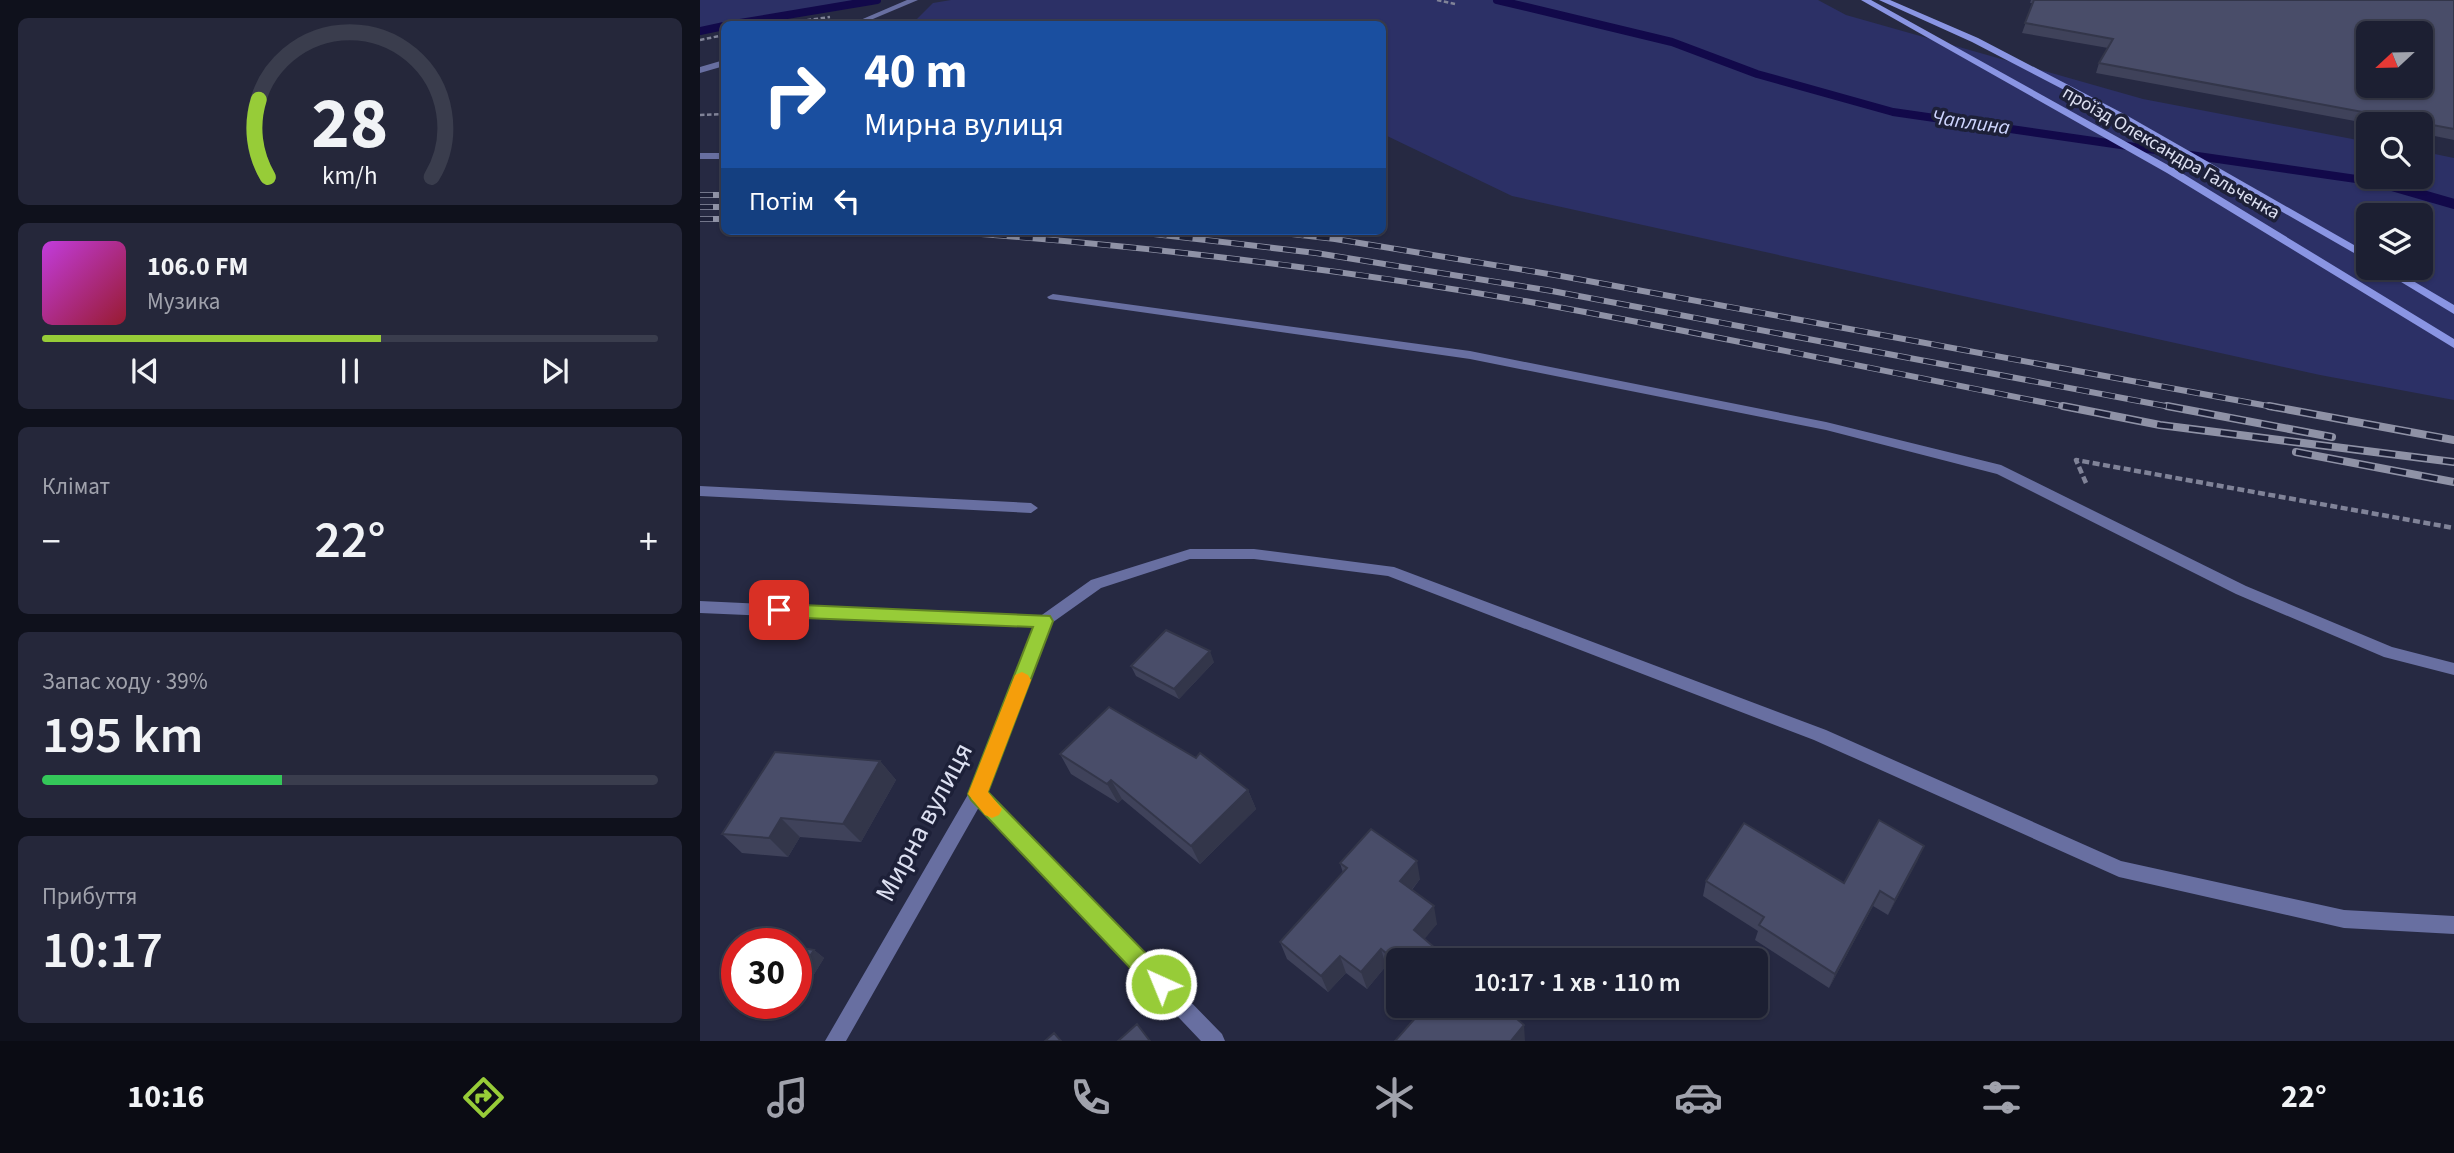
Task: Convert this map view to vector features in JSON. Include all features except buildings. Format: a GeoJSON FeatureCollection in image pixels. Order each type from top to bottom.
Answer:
{"type":"FeatureCollection","features":[{"type":"Feature","properties":{"kind":"main road","name":"проїзд Олександра Гальченка"},"geometry":{"type":"LineString","coordinates":[[1865,0],[2171,171],[2454,344]]}},
{"type":"Feature","properties":{"kind":"main road","name":"проїзд Олександра Гальченка"},"geometry":{"type":"LineString","coordinates":[[1883,0],[1975,40],[2123,117],[2356,251]]}},
{"type":"Feature","properties":{"kind":"main road"},"geometry":{"type":"LineString","coordinates":[[2403,280],[2454,310]]}},
{"type":"Feature","properties":{"kind":"street"},"geometry":{"type":"LineString","coordinates":[[862,21],[914,0]]}},
{"type":"Feature","properties":{"kind":"street"},"geometry":{"type":"LineString","coordinates":[[700,70],[721,64]]}},
{"type":"Feature","properties":{"kind":"street"},"geometry":{"type":"LineString","coordinates":[[700,156],[721,156]]}},
{"type":"Feature","properties":{"kind":"street"},"geometry":{"type":"LineString","coordinates":[[1053,297],[1470,355],[1826,426],[2001,470],[2241,590],[2389,653],[2454,669]]}},
{"type":"Feature","properties":{"kind":"street"},"geometry":{"type":"LineString","coordinates":[[700,491],[1031,508]]}},
{"type":"Feature","properties":{"kind":"street"},"geometry":{"type":"LineString","coordinates":[[700,607],[1044,621],[1096,584],[1190,554],[1254,554],[1389,571],[1820,735],[2119,869],[2344,919],[2454,925]]}},
{"type":"Feature","properties":{"kind":"street","name":"Мирна вулиця"},"geometry":{"type":"LineString","coordinates":[[835,1041],[978,794],[1044,621]]}},
{"type":"Feature","properties":{"kind":"street"},"geometry":{"type":"LineString","coordinates":[[978,794],[1215,1041]]}},
{"type":"Feature","properties":{"kind":"path"},"geometry":{"type":"LineString","coordinates":[[1437,0],[1455,4]]}},
{"type":"Feature","properties":{"kind":"path"},"geometry":{"type":"LineString","coordinates":[[700,115],[721,114]]}},
{"type":"Feature","properties":{"kind":"path"},"geometry":{"type":"LineString","coordinates":[[2089,490],[2076,460],[2454,528]]}},
{"type":"Feature","properties":{"kind":"shaded area"},"geometry":{"type":"Polygon","coordinates":[[[700,0],[857,0],[747,21],[721,21],[721,26],[700,30],[700,0]]]}},
{"type":"Feature","properties":{"kind":"shaded area"},"geometry":{"type":"Polygon","coordinates":[[[951,0],[1818,0],[1846,15],[2143,99],[2356,140],[2356,189],[2433,189],[2433,154],[2454,158],[2454,400],[2320,375],[1512,196],[1386,135],[1386,21],[915,21],[933,3],[951,0]]]}},
{"type":"Feature","properties":{"kind":"waterway"},"geometry":{"type":"LineString","coordinates":[[752,21],[877,0]]}},
{"type":"Feature","properties":{"kind":"waterway","name":"Чаплина"},"geometry":{"type":"LineString","coordinates":[[1497,0],[1672,42],[1757,74],[1893,112],[2356,179]]}},
{"type":"Feature","properties":{"kind":"waterway"},"geometry":{"type":"LineString","coordinates":[[700,31],[721,27]]}},
{"type":"Feature","properties":{"kind":"waterway","name":"Чаплина"},"geometry":{"type":"LineString","coordinates":[[2402,189],[2454,204]]}},
{"type":"Feature","properties":{"kind":"railway"},"geometry":{"type":"LineString","coordinates":[[700,195],[721,195]]}},
{"type":"Feature","properties":{"kind":"railway"},"geometry":{"type":"LineString","coordinates":[[700,207],[721,207]]}},
{"type":"Feature","properties":{"kind":"railway"},"geometry":{"type":"LineString","coordinates":[[700,219],[721,219]]}},
{"type":"Feature","properties":{"kind":"railway"},"geometry":{"type":"LineString","coordinates":[[989,235],[1246,260],[1397,280],[1547,305],[2072,408]]}},
{"type":"Feature","properties":{"kind":"railway"},"geometry":{"type":"LineString","coordinates":[[1162,235],[1316,253],[1552,291],[2176,408]]}},
{"type":"Feature","properties":{"kind":"railway"},"geometry":{"type":"LineString","coordinates":[[1300,235],[1561,276],[2279,408]]}},
{"type":"Feature","properties":{"kind":"railway"},"geometry":{"type":"LineString","coordinates":[[2063,406],[2160,425],[2454,462]]}},
{"type":"Feature","properties":{"kind":"railway"},"geometry":{"type":"LineString","coordinates":[[2167,406],[2332,437]]}},
{"type":"Feature","properties":{"kind":"railway"},"geometry":{"type":"LineString","coordinates":[[2269,406],[2454,440]]}},
{"type":"Feature","properties":{"kind":"railway"},"geometry":{"type":"LineString","coordinates":[[2296,452],[2454,482]]}},
{"type":"Feature","properties":{"kind":"slow traffic"},"geometry":{"type":"LineString","coordinates":[[992,809],[978,794],[1022,680]]}},
{"type":"Feature","properties":{"kind":"route"},"geometry":{"type":"LineString","coordinates":[[779,610],[1044,621],[978,794],[1161,984]]}}]}
